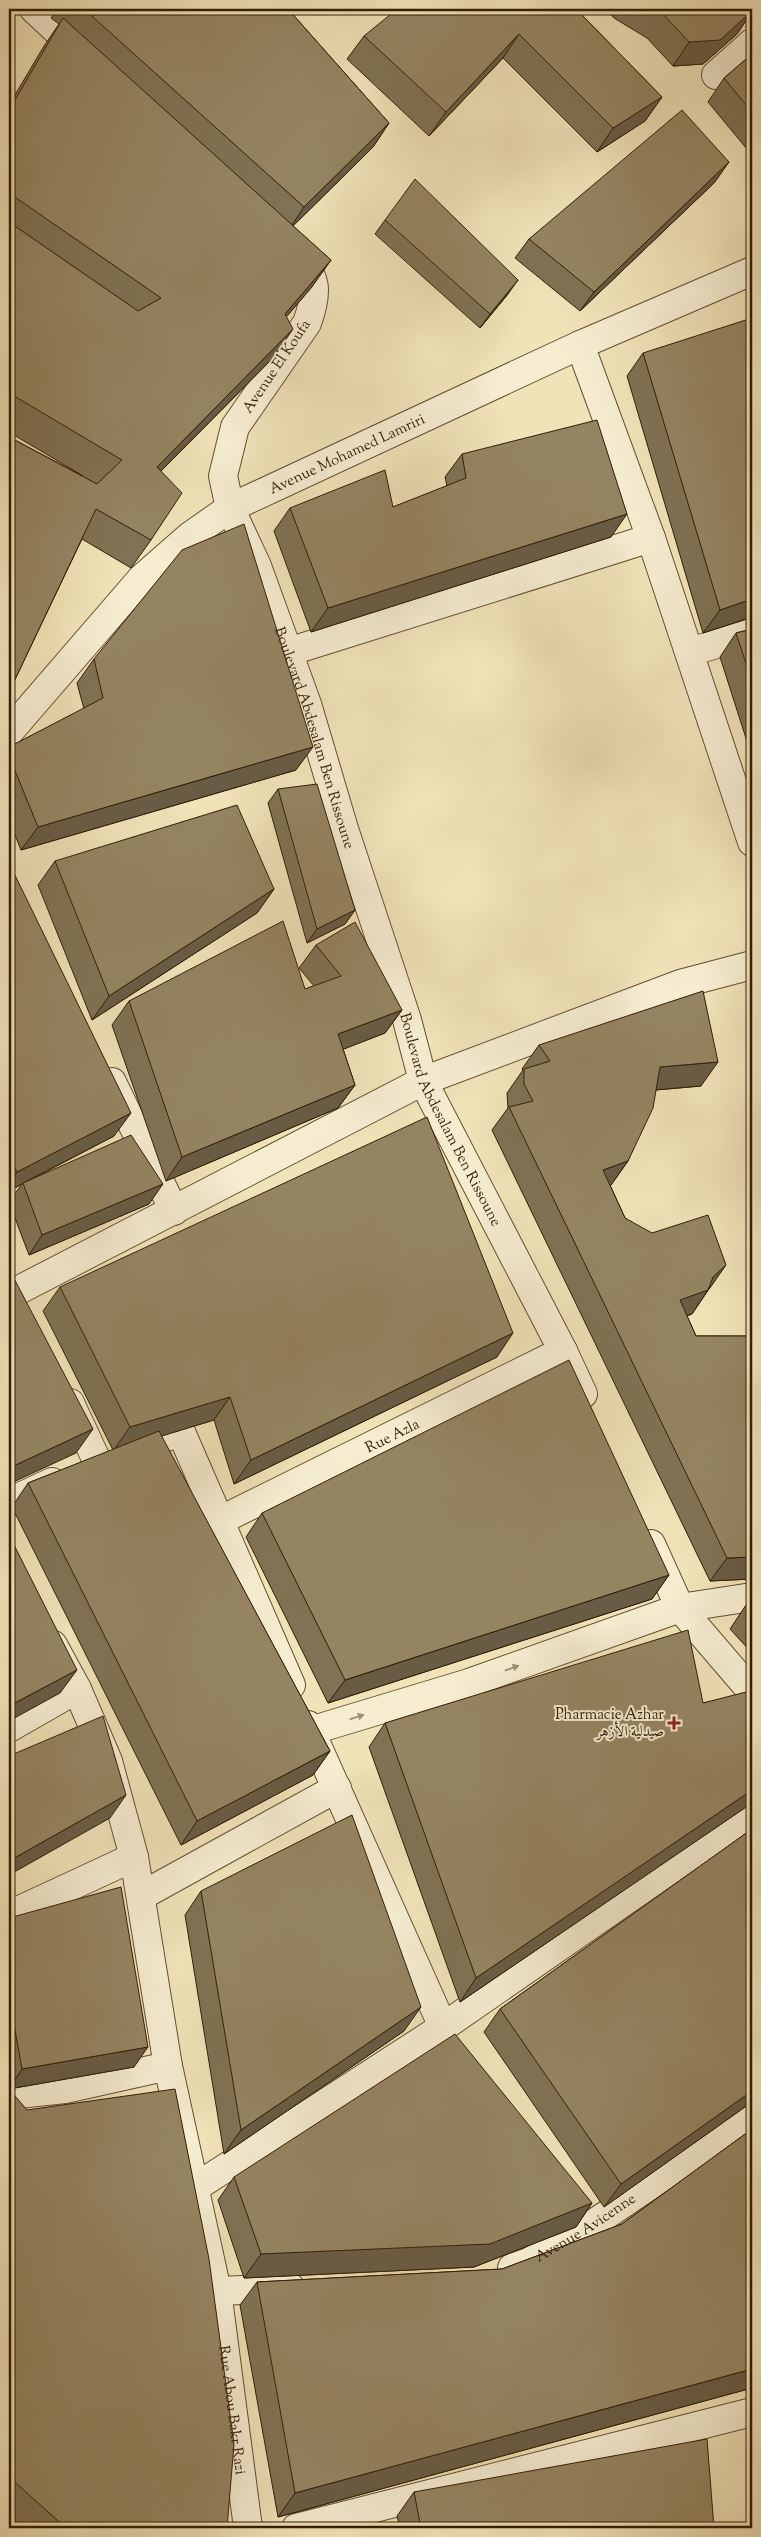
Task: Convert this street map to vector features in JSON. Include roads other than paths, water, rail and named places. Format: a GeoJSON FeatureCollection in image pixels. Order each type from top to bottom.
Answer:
{"type":"FeatureCollection","features":[{"type":"Feature","properties":{"kind":"street"},"geometry":{"type":"LineString","coordinates":[[34,9],[98,69]]}},
{"type":"Feature","properties":{"kind":"street"},"geometry":{"type":"LineString","coordinates":[[716,75],[752,43]]}},
{"type":"Feature","properties":{"kind":"street","name":"Avenue El Koufa"},"geometry":{"type":"LineString","coordinates":[[230,508],[223,476],[235,427],[307,323],[314,303],[315,289],[312,276],[300,259],[276,237]]}},
{"type":"Feature","properties":{"kind":"street","name":"Avenue Mohamed Lamriri"},"geometry":{"type":"LineString","coordinates":[[9,732],[142,578],[190,536],[230,508],[580,346],[752,271]]}},
{"type":"Feature","properties":{"kind":"street"},"geometry":{"type":"LineString","coordinates":[[580,346],[651,538],[752,842]]}},
{"type":"Feature","properties":{"kind":"street","name":"Boulevard Abdesalam Ben Rissoune"},"geometry":{"type":"LineString","coordinates":[[230,508],[257,566],[307,704],[344,829],[407,1020],[424,1081],[563,1351],[592,1413]]}},
{"type":"Feature","properties":{"kind":"street"},"geometry":{"type":"LineString","coordinates":[[288,652],[651,538]]}},
{"type":"Feature","properties":{"kind":"street"},"geometry":{"type":"LineString","coordinates":[[690,652],[752,633]]}},
{"type":"Feature","properties":{"kind":"street"},"geometry":{"type":"LineString","coordinates":[[30,1318],[13,1282],[174,1211],[424,1081],[680,984],[752,964]]}},
{"type":"Feature","properties":{"kind":"street"},"geometry":{"type":"LineString","coordinates":[[101,1059],[174,1211]]}},
{"type":"Feature","properties":{"kind":"street","name":"Rue Azla"},"geometry":{"type":"LineString","coordinates":[[221,1520],[563,1351]]}},
{"type":"Feature","properties":{"kind":"street"},"geometry":{"type":"LineString","coordinates":[[59,1380],[97,1460]]}},
{"type":"Feature","properties":{"kind":"street"},"geometry":{"type":"LineString","coordinates":[[9,1502],[97,1460],[181,1432],[221,1520],[310,1731],[443,2027]]}},
{"type":"Feature","properties":{"kind":"street"},"geometry":{"type":"LineString","coordinates":[[640,1520],[680,1608],[752,1692]]}},
{"type":"Feature","properties":{"kind":"street"},"geometry":{"type":"LineString","coordinates":[[310,1731],[469,1683],[680,1608],[752,1597]]}},
{"type":"Feature","properties":{"kind":"street","name":"Rue Abou Bakr Razi"},"geometry":{"type":"LineString","coordinates":[[41,1622],[77,1689],[108,1761],[134,1857],[168,2066],[196,2186],[217,2291],[248,2528]]}},
{"type":"Feature","properties":{"kind":"street"},"geometry":{"type":"LineString","coordinates":[[9,1728],[77,1689]]}},
{"type":"Feature","properties":{"kind":"street"},"geometry":{"type":"LineString","coordinates":[[141,1896],[337,1788]]}},
{"type":"Feature","properties":{"kind":"street"},"geometry":{"type":"LineString","coordinates":[[196,2186],[443,2027],[752,1813]]}},
{"type":"Feature","properties":{"kind":"street"},"geometry":{"type":"LineString","coordinates":[[9,1915],[134,1857]]}},
{"type":"Feature","properties":{"kind":"street"},"geometry":{"type":"LineString","coordinates":[[9,2095],[65,2090],[168,2066]]}},
{"type":"Feature","properties":{"kind":"street","name":"Avenue Avicenne"},"geometry":{"type":"LineString","coordinates":[[492,2274],[530,2262],[590,2226],[752,2116]]}},
{"type":"Feature","properties":{"kind":"street"},"geometry":{"type":"LineString","coordinates":[[217,2291],[248,2288],[314,2289]]}},
{"type":"Feature","properties":{"kind":"street"},"geometry":{"type":"LineString","coordinates":[[296,2528],[752,2412]]}},
{"type":"Feature","properties":{"kind":"street"},"geometry":{"type":"LineString","coordinates":[[685,2428],[690,2456]]}},
{"type":"Feature","properties":{"kind":"place","name":"Pharmacie Azhar صيدلية الأزهر"},"geometry":{"type":"Point","coordinates":[674,1723]}}]}
